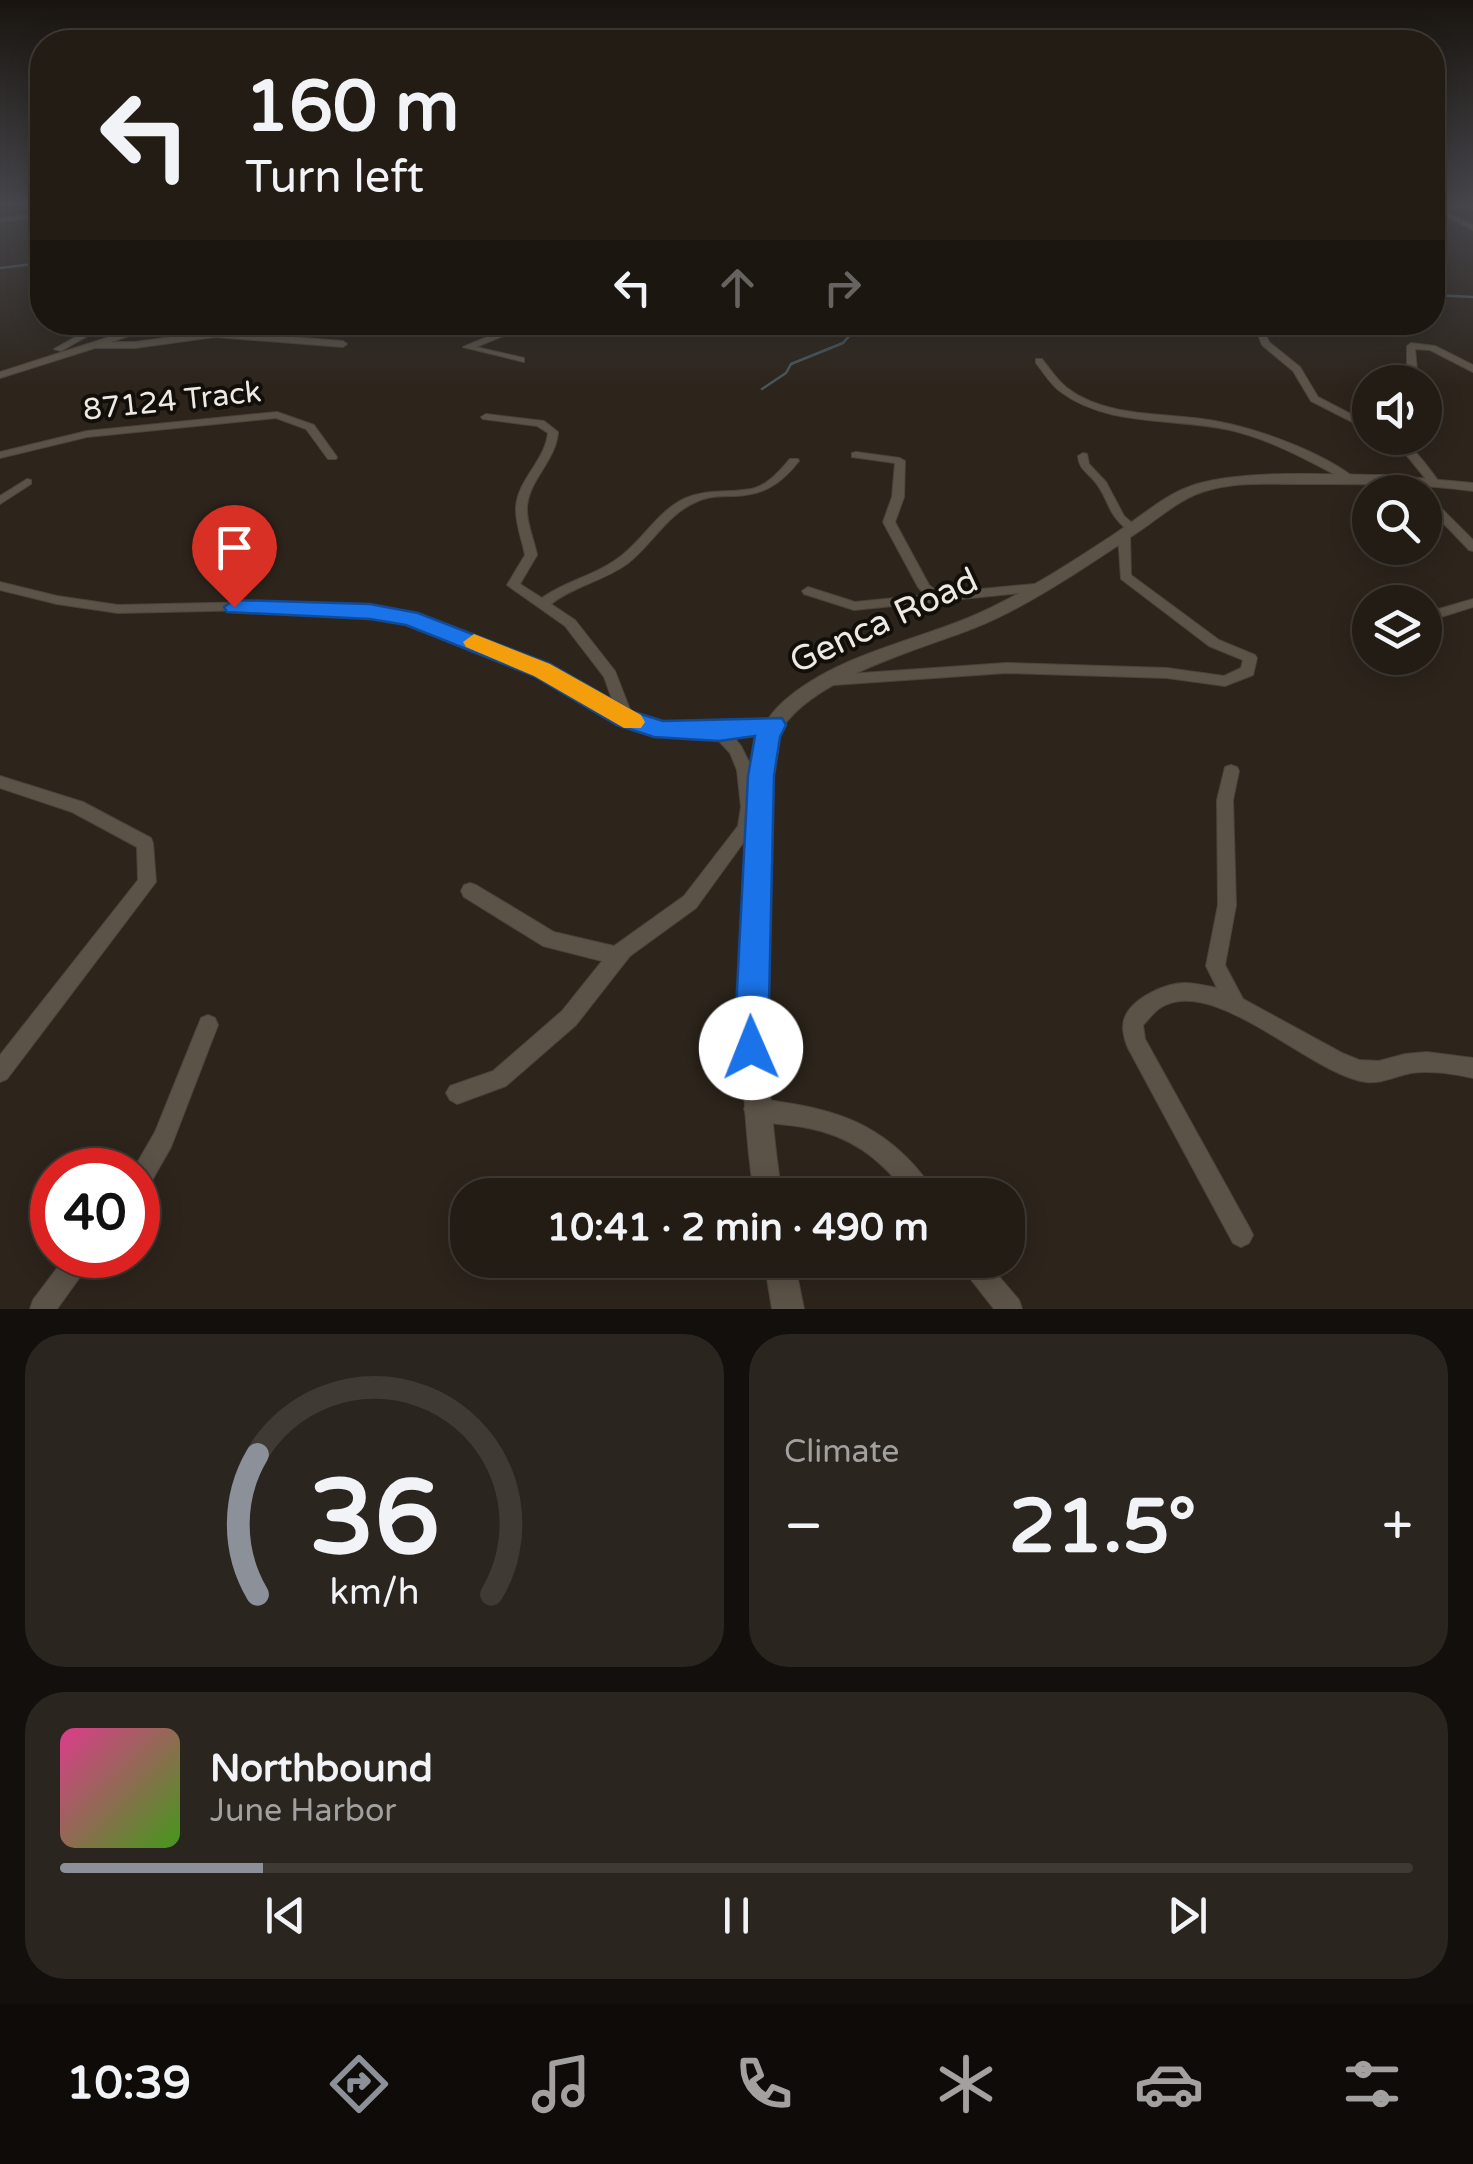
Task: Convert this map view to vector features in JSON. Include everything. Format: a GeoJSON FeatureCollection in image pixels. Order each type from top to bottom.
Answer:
{"type":"FeatureCollection","features":[{"type":"Feature","properties":{"kind":"street"},"geometry":{"type":"LineString","coordinates":[[36,361],[85,335]]}},
{"type":"Feature","properties":{"kind":"street"},"geometry":{"type":"LineString","coordinates":[[0,375],[124,335]]}},
{"type":"Feature","properties":{"kind":"street"},"geometry":{"type":"LineString","coordinates":[[89,346],[207,335]]}},
{"type":"Feature","properties":{"kind":"street"},"geometry":{"type":"LineString","coordinates":[[228,335],[343,344]]}},
{"type":"Feature","properties":{"kind":"street"},"geometry":{"type":"LineString","coordinates":[[497,335],[467,346],[521,360]]}},
{"type":"Feature","properties":{"kind":"street"},"geometry":{"type":"LineString","coordinates":[[1261,335],[1297,369],[1314,399],[1352,418]]}},
{"type":"Feature","properties":{"kind":"street"},"geometry":{"type":"LineString","coordinates":[[1412,365],[1412,346],[1432,348],[1473,369]]}},
{"type":"Feature","properties":{"kind":"street"},"geometry":{"type":"LineString","coordinates":[[1039,361],[1071,395],[1119,411],[1233,427],[1291,448],[1351,479]]}},
{"type":"Feature","properties":{"kind":"street","name":"87124 Track"},"geometry":{"type":"LineString","coordinates":[[0,456],[87,434],[277,415],[310,427],[332,457]]}},
{"type":"Feature","properties":{"kind":"street"},"geometry":{"type":"LineString","coordinates":[[486,416],[540,423],[553,432],[551,449],[524,495],[521,516],[530,555],[513,585],[570,624],[602,662],[626,719]]}},
{"type":"Feature","properties":{"kind":"street"},"geometry":{"type":"LineString","coordinates":[[856,455],[900,462],[898,498],[890,522],[920,582],[937,598]]}},
{"type":"Feature","properties":{"kind":"street"},"geometry":{"type":"LineString","coordinates":[[833,680],[1006,668],[1167,673],[1225,680],[1248,671],[1250,658],[1214,643],[1168,605],[1130,581],[1122,564],[1128,532],[1101,482],[1083,462],[1083,456]]}},
{"type":"Feature","properties":{"kind":"street"},"geometry":{"type":"LineString","coordinates":[[542,605],[564,589],[621,562],[690,500],[740,495],[774,486],[794,461]]}},
{"type":"Feature","properties":{"kind":"street","name":"Genca Road"},"geometry":{"type":"LineString","coordinates":[[765,1178],[755,1109],[750,1009],[761,776],[767,737],[774,725],[791,706],[833,680],[910,644],[997,611],[1128,532],[1174,498],[1205,486],[1351,479]]}},
{"type":"Feature","properties":{"kind":"street"},"geometry":{"type":"LineString","coordinates":[[0,500],[27,482]]}},
{"type":"Feature","properties":{"kind":"street","name":"Genca Road"},"geometry":{"type":"LineString","coordinates":[[1442,488],[1473,487]]}},
{"type":"Feature","properties":{"kind":"street"},"geometry":{"type":"LineString","coordinates":[[1442,505],[1473,547]]}},
{"type":"Feature","properties":{"kind":"street"},"geometry":{"type":"LineString","coordinates":[[0,586],[118,609],[256,606],[391,614],[436,626],[542,670],[626,719],[663,731],[719,731],[774,725]]}},
{"type":"Feature","properties":{"kind":"street"},"geometry":{"type":"LineString","coordinates":[[808,591],[854,606],[1035,588]]}},
{"type":"Feature","properties":{"kind":"street"},"geometry":{"type":"LineString","coordinates":[[1442,613],[1473,603]]}},
{"type":"Feature","properties":{"kind":"street"},"geometry":{"type":"LineString","coordinates":[[456,1093],[499,1079],[570,1018],[618,956],[690,902],[746,828],[749,807],[745,770],[736,750],[719,731]]}},
{"type":"Feature","properties":{"kind":"street"},"geometry":{"type":"LineString","coordinates":[[1231,771],[1225,800],[1227,905],[1215,966],[1237,1006]]}},
{"type":"Feature","properties":{"kind":"street"},"geometry":{"type":"LineString","coordinates":[[0,782],[78,806],[146,844],[149,875],[131,905],[44,1010],[0,1072]]}},
{"type":"Feature","properties":{"kind":"street"},"geometry":{"type":"LineString","coordinates":[[470,891],[550,940],[618,956]]}},
{"type":"Feature","properties":{"kind":"street"},"geometry":{"type":"LineString","coordinates":[[1241,1235],[1146,1063],[1132,1030],[1140,1010],[1168,994],[1202,993],[1237,1006],[1354,1069],[1377,1072],[1429,1062],[1473,1068]]}},
{"type":"Feature","properties":{"kind":"street"},"geometry":{"type":"LineString","coordinates":[[157,1148],[208,1025]]}},
{"type":"Feature","properties":{"kind":"street"},"geometry":{"type":"LineString","coordinates":[[755,1109],[854,1128],[894,1157],[910,1178]]}},
{"type":"Feature","properties":{"kind":"street"},"geometry":{"type":"LineString","coordinates":[[42,1309],[65,1278]]}},
{"type":"Feature","properties":{"kind":"street"},"geometry":{"type":"LineString","coordinates":[[782,1278],[788,1309]]}},
{"type":"Feature","properties":{"kind":"street"},"geometry":{"type":"LineString","coordinates":[[985,1278],[1010,1309]]}},
{"type":"Feature","properties":{"kind":"waterway"},"geometry":{"type":"LineString","coordinates":[[0,268],[30,264]]}},
{"type":"Feature","properties":{"kind":"waterway"},"geometry":{"type":"LineString","coordinates":[[1445,296],[1473,297]]}},
{"type":"Feature","properties":{"kind":"waterway"},"geometry":{"type":"LineString","coordinates":[[762,389],[786,373],[791,364],[843,343],[850,335]]}},
{"type":"Feature","properties":{"kind":"slow traffic"},"geometry":{"type":"LineString","coordinates":[[474,642],[542,670],[633,722]]}},
{"type":"Feature","properties":{"kind":"route"},"geometry":{"type":"LineString","coordinates":[[234,607],[370,612],[410,618],[542,670],[626,719],[663,731],[719,731],[774,725],[767,737],[761,776],[751,1048]]}}]}
